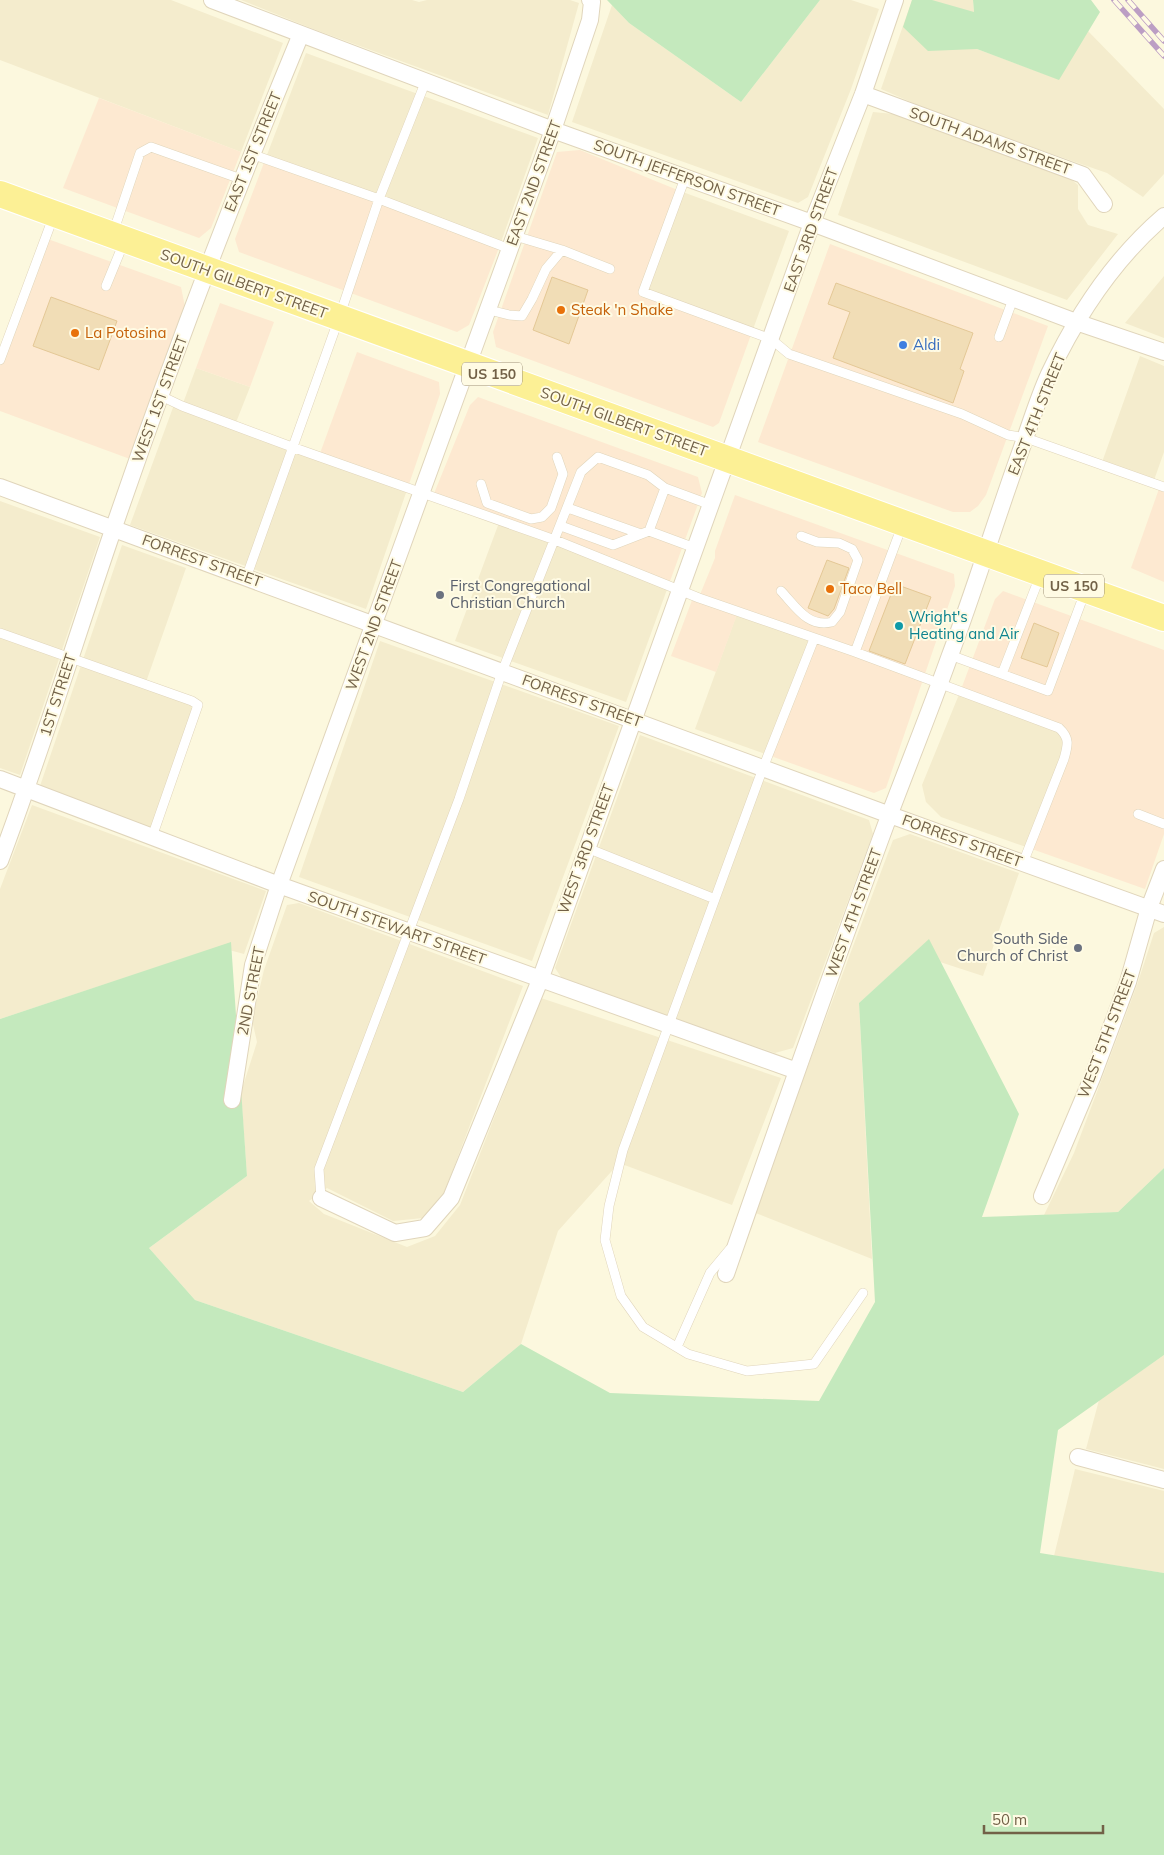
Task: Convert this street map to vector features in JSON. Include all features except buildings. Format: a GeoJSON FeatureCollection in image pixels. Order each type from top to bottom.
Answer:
{"type":"FeatureCollection","features":[{"type":"Feature","properties":{"kind":"main road","name":"SOUTH GILBERT STREET"},"geometry":{"type":"LineString","coordinates":[[0,194],[1164,618]]}},
{"type":"Feature","properties":{"kind":"street","name":"SOUTH JEFFERSON STREET"},"geometry":{"type":"LineString","coordinates":[[212,0],[425,83],[1076,322],[1164,352]]}},
{"type":"Feature","properties":{"kind":"street","name":"EAST 2ND STREET"},"geometry":{"type":"LineString","coordinates":[[468,365],[553,130],[590,20],[592,2],[590,0]]}},
{"type":"Feature","properties":{"kind":"street","name":"EAST 3RD STREET"},"geometry":{"type":"LineString","coordinates":[[728,460],[812,224],[863,94],[895,0]]}},
{"type":"Feature","properties":{"kind":"street","name":"EAST 1ST STREET"},"geometry":{"type":"LineString","coordinates":[[206,270],[300,34]]}},
{"type":"Feature","properties":{"kind":"street","name":"SOUTH ADAMS STREET"},"geometry":{"type":"LineString","coordinates":[[863,94],[1083,175],[1104,204]]}},
{"type":"Feature","properties":{"kind":"street","name":"EAST 4TH STREET"},"geometry":{"type":"LineString","coordinates":[[985,553],[1048,376],[1076,322],[1109,275],[1146,231],[1164,216]]}},
{"type":"Feature","properties":{"kind":"street","name":"WEST 1ST STREET"},"geometry":{"type":"LineString","coordinates":[[113,529],[206,270]]}},
{"type":"Feature","properties":{"kind":"street","name":"WEST 2ND STREET"},"geometry":{"type":"LineString","coordinates":[[279,885],[468,365]]}},
{"type":"Feature","properties":{"kind":"street","name":"WEST 3RD STREET"},"geometry":{"type":"LineString","coordinates":[[321,1198],[395,1233],[425,1228],[451,1198],[540,980],[632,720],[728,460]]}},
{"type":"Feature","properties":{"kind":"street","name":"FORREST STREET"},"geometry":{"type":"LineString","coordinates":[[0,487],[1157,911]]}},
{"type":"Feature","properties":{"kind":"street","name":"1ST STREET"},"geometry":{"type":"LineString","coordinates":[[0,861],[27,789],[113,529]]}},
{"type":"Feature","properties":{"kind":"street","name":"WEST 4TH STREET"},"geometry":{"type":"LineString","coordinates":[[726,1274],[890,814],[940,684],[985,553]]}},
{"type":"Feature","properties":{"kind":"street","name":"SOUTH STEWART STREET"},"geometry":{"type":"LineString","coordinates":[[0,779],[279,885],[797,1071]]}},
{"type":"Feature","properties":{"kind":"street","name":"WEST 5TH STREET"},"geometry":{"type":"LineString","coordinates":[[1042,1196],[1092,1078],[1157,911],[1164,869]]}},
{"type":"Feature","properties":{"kind":"street","name":"2ND STREET"},"geometry":{"type":"LineString","coordinates":[[232,1100],[253,965],[279,885]]}},
{"type":"Feature","properties":{"kind":"street"},"geometry":{"type":"LineString","coordinates":[[1078,1457],[1164,1480]]}},
{"type":"Feature","properties":{"kind":"lane"},"geometry":{"type":"LineString","coordinates":[[246,578],[339,318],[379,199],[425,83]]}},
{"type":"Feature","properties":{"kind":"lane"},"geometry":{"type":"LineString","coordinates":[[106,286],[140,154],[151,147],[241,179]]}},
{"type":"Feature","properties":{"kind":"lane"},"geometry":{"type":"LineString","coordinates":[[251,154],[512,243],[562,250],[610,270]]}},
{"type":"Feature","properties":{"kind":"lane"},"geometry":{"type":"LineString","coordinates":[[685,178],[643,292],[771,339],[789,354],[898,390],[962,414],[1008,435],[1026,438],[1164,487]]}},
{"type":"Feature","properties":{"kind":"lane"},"geometry":{"type":"LineString","coordinates":[[0,360],[3,342],[54,214]]}},
{"type":"Feature","properties":{"kind":"lane"},"geometry":{"type":"LineString","coordinates":[[489,310],[522,316],[546,269],[562,250]]}},
{"type":"Feature","properties":{"kind":"lane"},"geometry":{"type":"LineString","coordinates":[[999,337],[1013,298]]}},
{"type":"Feature","properties":{"kind":"lane"},"geometry":{"type":"LineString","coordinates":[[161,396],[182,406],[292,447],[555,540],[681,589],[699,598],[855,652],[1059,728],[1066,734],[1068,746],[1023,863]]}},
{"type":"Feature","properties":{"kind":"lane"},"geometry":{"type":"LineString","coordinates":[[481,484],[487,503],[531,519],[542,517],[551,508],[563,474],[557,456]]}},
{"type":"Feature","properties":{"kind":"lane"},"geometry":{"type":"LineString","coordinates":[[321,1198],[319,1170],[458,799],[502,672],[581,472],[598,457],[648,475],[665,488],[711,505]]}},
{"type":"Feature","properties":{"kind":"lane"},"geometry":{"type":"LineString","coordinates":[[561,526],[614,546],[645,533],[665,488]]}},
{"type":"Feature","properties":{"kind":"lane"},"geometry":{"type":"LineString","coordinates":[[568,508],[696,548]]}},
{"type":"Feature","properties":{"kind":"lane"},"geometry":{"type":"LineString","coordinates":[[855,652],[903,523]]}},
{"type":"Feature","properties":{"kind":"lane"},"geometry":{"type":"LineString","coordinates":[[781,591],[811,622],[822,625],[832,622],[840,612],[858,560],[852,549],[839,543],[816,542],[801,536]]}},
{"type":"Feature","properties":{"kind":"lane"},"geometry":{"type":"LineString","coordinates":[[1002,674],[1041,574]]}},
{"type":"Feature","properties":{"kind":"lane"},"geometry":{"type":"LineString","coordinates":[[950,655],[1048,691],[1086,590]]}},
{"type":"Feature","properties":{"kind":"lane"},"geometry":{"type":"LineString","coordinates":[[0,633],[192,701],[198,706],[152,836]]}},
{"type":"Feature","properties":{"kind":"lane"},"geometry":{"type":"LineString","coordinates":[[814,639],[763,768],[667,1025],[619,1163],[609,1206],[605,1240],[621,1296],[643,1327],[688,1354],[747,1370],[814,1364],[863,1294]]}},
{"type":"Feature","properties":{"kind":"lane"},"geometry":{"type":"LineString","coordinates":[[1138,814],[1164,824]]}},
{"type":"Feature","properties":{"kind":"lane"},"geometry":{"type":"LineString","coordinates":[[587,848],[715,899]]}},
{"type":"Feature","properties":{"kind":"lane"},"geometry":{"type":"LineString","coordinates":[[677,1347],[710,1273],[738,1239]]}},
{"type":"Feature","properties":{"kind":"shaded area"},"geometry":{"type":"Polygon","coordinates":[[[0,0],[171,0],[283,43],[241,152],[0,60],[0,0]]]}},
{"type":"Feature","properties":{"kind":"shaded area"},"geometry":{"type":"Polygon","coordinates":[[[241,0],[412,0],[419,2],[427,0],[570,0],[579,3],[548,115],[316,30],[241,0]]]}},
{"type":"Feature","properties":{"kind":"shaded area"},"geometry":{"type":"Polygon","coordinates":[[[820,0],[851,0],[879,9],[851,89],[808,197],[798,203],[572,122],[612,5],[629,23],[741,102],[820,0]]]}},
{"type":"Feature","properties":{"kind":"shaded area"},"geometry":{"type":"Polygon","coordinates":[[[912,0],[973,0],[977,49],[1058,79],[1088,31],[1164,109],[1164,174],[1143,197],[1107,173],[945,117],[881,89],[912,0]]]}},
{"type":"Feature","properties":{"kind":"shaded area"},"geometry":{"type":"Polygon","coordinates":[[[306,53],[538,138],[500,245],[265,160],[306,53]]]}},
{"type":"Feature","properties":{"kind":"shaded area"},"geometry":{"type":"Polygon","coordinates":[[[99,98],[241,152],[211,228],[199,238],[63,188],[99,98]]]}},
{"type":"Feature","properties":{"kind":"shaded area"},"geometry":{"type":"Polygon","coordinates":[[[873,112],[894,114],[1068,177],[1078,185],[1078,209],[1088,225],[1118,234],[1067,300],[838,215],[873,112]]]}},
{"type":"Feature","properties":{"kind":"shaded area"},"geometry":{"type":"Polygon","coordinates":[[[580,150],[680,191],[643,292],[752,332],[719,423],[713,427],[496,347],[493,332],[557,152],[580,150]]]}},
{"type":"Feature","properties":{"kind":"shaded area"},"geometry":{"type":"Polygon","coordinates":[[[265,160],[500,245],[469,325],[457,332],[239,252],[235,239],[265,160]]]}},
{"type":"Feature","properties":{"kind":"shaded area"},"geometry":{"type":"Polygon","coordinates":[[[680,191],[789,231],[752,332],[643,292],[680,191]]]}},
{"type":"Feature","properties":{"kind":"shaded area"},"geometry":{"type":"Polygon","coordinates":[[[45,238],[181,287],[185,307],[130,459],[0,411],[0,360],[45,238]]]}},
{"type":"Feature","properties":{"kind":"shaded area"},"geometry":{"type":"Polygon","coordinates":[[[830,244],[1048,326],[986,495],[978,506],[970,512],[953,512],[758,442],[830,244]]]}},
{"type":"Feature","properties":{"kind":"shaded area"},"geometry":{"type":"Polygon","coordinates":[[[1164,276],[1164,338],[1125,323],[1164,276]]]}},
{"type":"Feature","properties":{"kind":"shaded area"},"geometry":{"type":"Polygon","coordinates":[[[220,303],[274,322],[250,387],[196,368],[220,303]]]}},
{"type":"Feature","properties":{"kind":"shaded area"},"geometry":{"type":"Polygon","coordinates":[[[357,352],[439,382],[440,394],[408,487],[319,456],[357,352]]]}},
{"type":"Feature","properties":{"kind":"shaded area"},"geometry":{"type":"Polygon","coordinates":[[[1140,356],[1164,366],[1164,452],[1153,483],[1101,465],[1140,356]]]}},
{"type":"Feature","properties":{"kind":"shaded area"},"geometry":{"type":"Polygon","coordinates":[[[196,368],[250,387],[235,425],[408,487],[366,609],[130,525],[175,402],[182,406],[196,368]]]}},
{"type":"Feature","properties":{"kind":"shaded area"},"geometry":{"type":"Polygon","coordinates":[[[478,397],[698,477],[702,493],[669,584],[433,496],[470,405],[478,397]]]}},
{"type":"Feature","properties":{"kind":"shaded area"},"geometry":{"type":"Polygon","coordinates":[[[1160,486],[1164,487],[1164,582],[1131,568],[1160,486]]]}},
{"type":"Feature","properties":{"kind":"shaded area"},"geometry":{"type":"Polygon","coordinates":[[[735,495],[954,574],[955,586],[886,788],[874,793],[768,755],[813,639],[738,612],[716,672],[671,656],[694,595],[699,597],[715,558],[715,551],[735,495]]]}},
{"type":"Feature","properties":{"kind":"shaded area"},"geometry":{"type":"Polygon","coordinates":[[[0,501],[100,537],[20,775],[0,768],[0,501]]]}},
{"type":"Feature","properties":{"kind":"shaded area"},"geometry":{"type":"Polygon","coordinates":[[[500,520],[669,584],[626,702],[455,641],[500,520]]]}},
{"type":"Feature","properties":{"kind":"shaded area"},"geometry":{"type":"Polygon","coordinates":[[[122,545],[186,568],[145,685],[198,705],[155,829],[40,786],[122,545]]]}},
{"type":"Feature","properties":{"kind":"shaded area"},"geometry":{"type":"Polygon","coordinates":[[[1003,591],[1164,650],[1164,834],[1145,889],[1029,848],[1064,759],[1066,734],[960,692],[995,599],[1003,591]]]}},
{"type":"Feature","properties":{"kind":"shaded area"},"geometry":{"type":"Polygon","coordinates":[[[738,611],[814,639],[768,755],[695,729],[738,611]]]}},
{"type":"Feature","properties":{"kind":"shaded area"},"geometry":{"type":"Polygon","coordinates":[[[380,641],[619,726],[532,961],[299,877],[380,641]]]}},
{"type":"Feature","properties":{"kind":"shaded area"},"geometry":{"type":"Polygon","coordinates":[[[960,692],[1059,728],[1068,746],[1029,848],[941,817],[926,802],[922,785],[960,692]]]}},
{"type":"Feature","properties":{"kind":"shaded area"},"geometry":{"type":"Polygon","coordinates":[[[640,735],[869,820],[873,834],[793,1048],[775,1053],[563,980],[555,968],[640,735]]]}},
{"type":"Feature","properties":{"kind":"shaded area"},"geometry":{"type":"Polygon","coordinates":[[[32,805],[266,891],[244,954],[218,947],[0,1019],[0,889],[32,805]]]}},
{"type":"Feature","properties":{"kind":"shaded area"},"geometry":{"type":"Polygon","coordinates":[[[910,834],[1019,873],[983,976],[940,962],[929,940],[859,1003],[872,1259],[753,1212],[893,840],[910,834]]]}},
{"type":"Feature","properties":{"kind":"shaded area"},"geometry":{"type":"Polygon","coordinates":[[[299,903],[523,986],[444,1193],[423,1218],[393,1221],[327,1188],[309,1201],[324,1214],[407,1247],[435,1236],[460,1205],[541,998],[781,1078],[732,1205],[619,1163],[558,1231],[521,1344],[463,1392],[195,1300],[149,1248],[247,1176],[241,1092],[257,1042],[252,1020],[264,970],[287,905],[299,903]]]}},
{"type":"Feature","properties":{"kind":"shaded area"},"geometry":{"type":"Polygon","coordinates":[[[1164,927],[1164,1168],[1118,1212],[1044,1215],[1074,1153],[1137,985],[1154,933],[1164,927]]]}},
{"type":"Feature","properties":{"kind":"shaded area"},"geometry":{"type":"Polygon","coordinates":[[[1164,1355],[1164,1469],[1086,1449],[1099,1400],[1164,1355]]]}},
{"type":"Feature","properties":{"kind":"shaded area"},"geometry":{"type":"Polygon","coordinates":[[[1075,1469],[1164,1491],[1164,1573],[1054,1556],[1075,1469]]]}},
{"type":"Feature","properties":{"kind":"green space"},"geometry":{"type":"Polygon","coordinates":[[[607,0],[820,0],[741,102],[629,23],[607,0]]]}},
{"type":"Feature","properties":{"kind":"green space"},"geometry":{"type":"Polygon","coordinates":[[[912,0],[932,0],[974,12],[973,0],[1091,0],[1100,12],[1059,80],[977,49],[928,51],[903,27],[912,0]]]}},
{"type":"Feature","properties":{"kind":"green space"},"geometry":{"type":"Polygon","coordinates":[[[929,939],[1019,1114],[982,1217],[1118,1212],[1164,1168],[1164,1355],[1058,1430],[1040,1553],[1164,1573],[1164,1855],[0,1855],[0,1019],[231,942],[247,1176],[149,1248],[195,1300],[463,1392],[521,1344],[610,1393],[819,1401],[875,1302],[859,1003],[929,939]]]}},
{"type":"Feature","properties":{"kind":"railway"},"geometry":{"type":"LineString","coordinates":[[1114,0],[1164,56]]}},
{"type":"Feature","properties":{"kind":"railway"},"geometry":{"type":"LineString","coordinates":[[1128,0],[1164,41]]}},
{"type":"Feature","properties":{"kind":"place","name":"Steak 'n Shake"},"geometry":{"type":"Point","coordinates":[561,310]}},
{"type":"Feature","properties":{"kind":"place","name":"La Potosina"},"geometry":{"type":"Point","coordinates":[75,333]}},
{"type":"Feature","properties":{"kind":"place","name":"Aldi"},"geometry":{"type":"Point","coordinates":[903,345]}},
{"type":"Feature","properties":{"kind":"place","name":"Taco Bell"},"geometry":{"type":"Point","coordinates":[830,589]}},
{"type":"Feature","properties":{"kind":"place","name":"First Congregational Christian Church"},"geometry":{"type":"Point","coordinates":[440,595]}},
{"type":"Feature","properties":{"kind":"place","name":"Wright's Heating and Air"},"geometry":{"type":"Point","coordinates":[899,626]}},
{"type":"Feature","properties":{"kind":"place","name":"South Side Church of Christ"},"geometry":{"type":"Point","coordinates":[1078,948]}}]}
